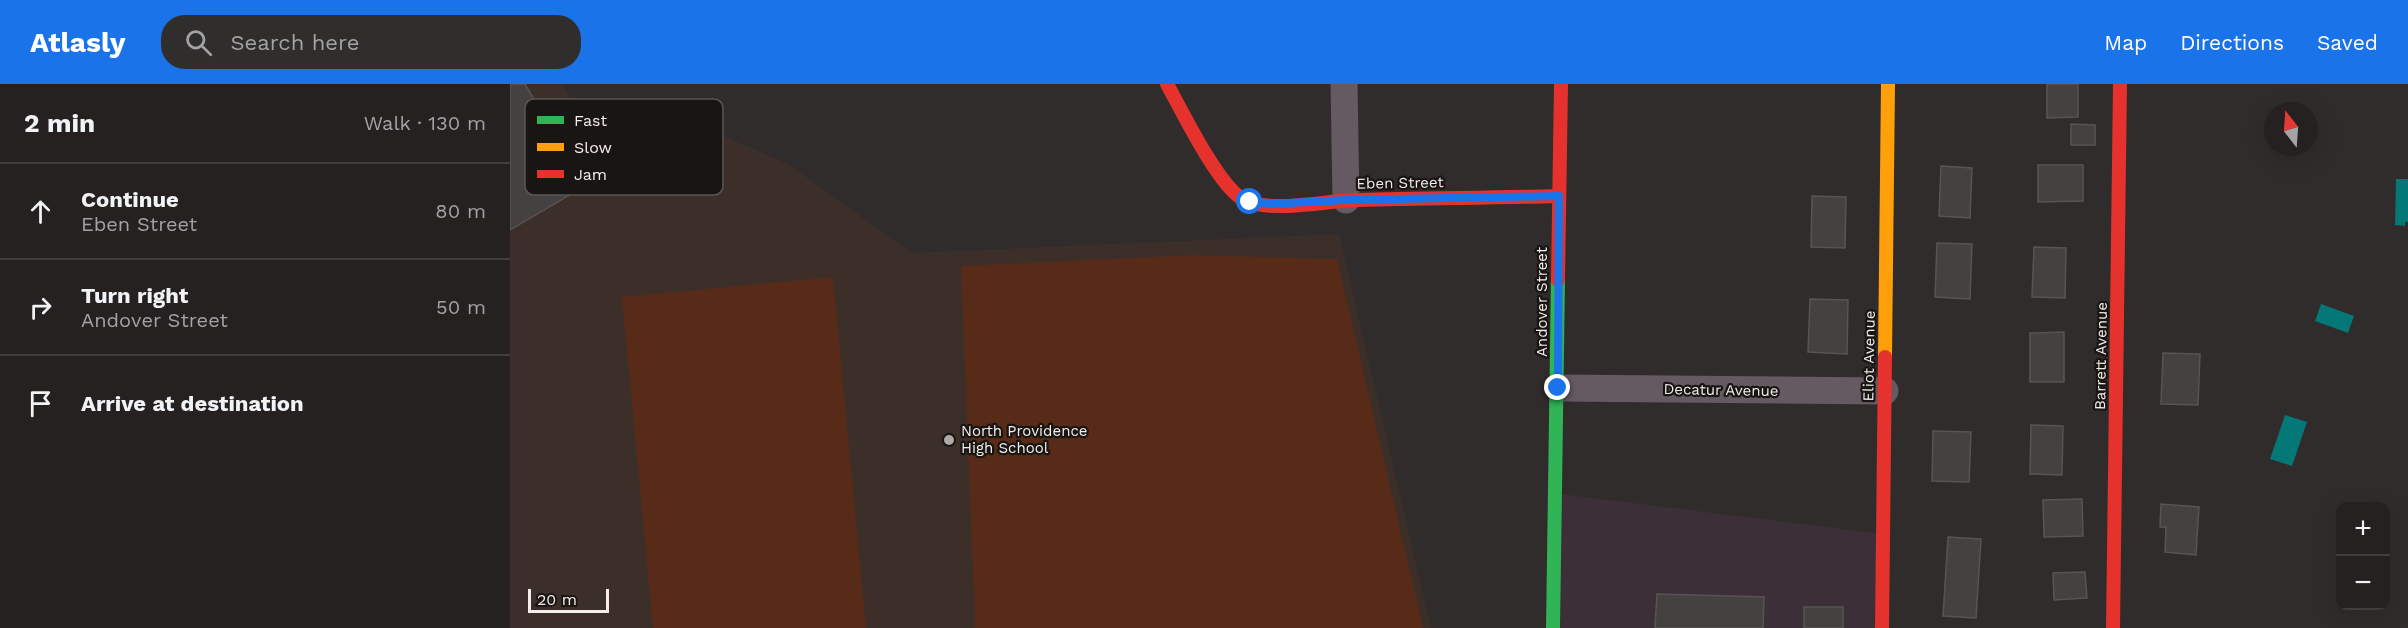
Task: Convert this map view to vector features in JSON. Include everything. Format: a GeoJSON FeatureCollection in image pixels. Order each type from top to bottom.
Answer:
{"type":"FeatureCollection","features":[{"type":"Feature","properties":{"kind":"street","name":"Eben Street"},"geometry":{"type":"LineString","coordinates":[[1167,84],[1223,178],[1242,199],[1250,202],[1270,204],[1346,200],[1559,196]]}},
{"type":"Feature","properties":{"kind":"street"},"geometry":{"type":"LineString","coordinates":[[1344,84],[1346,200]]}},
{"type":"Feature","properties":{"kind":"street","name":"Andover Street"},"geometry":{"type":"LineString","coordinates":[[1553,628],[1561,84]]}},
{"type":"Feature","properties":{"kind":"street","name":"Eliot Avenue"},"geometry":{"type":"LineString","coordinates":[[1882,628],[1888,84]]}},
{"type":"Feature","properties":{"kind":"street","name":"Barrett Avenue"},"geometry":{"type":"LineString","coordinates":[[2113,628],[2120,84]]}},
{"type":"Feature","properties":{"kind":"street","name":"Decatur Avenue"},"geometry":{"type":"LineString","coordinates":[[1558,388],[1885,391]]}},
{"type":"Feature","properties":{"kind":"shaded area","name":"North Providence High School"},"geometry":{"type":"Polygon","coordinates":[[[510,84],[563,84],[571,99],[525,99],[525,195],[723,195],[723,136],[788,164],[912,253],[1339,234],[1431,628],[510,628],[510,84]]]}},
{"type":"Feature","properties":{"kind":"shaded area"},"geometry":{"type":"Polygon","coordinates":[[[1192,255],[1337,259],[1423,628],[975,628],[961,266],[1192,255]]]}},
{"type":"Feature","properties":{"kind":"shaded area"},"geometry":{"type":"Polygon","coordinates":[[[833,277],[866,628],[653,628],[622,297],[833,277]]]}},
{"type":"Feature","properties":{"kind":"shaded area"},"geometry":{"type":"Polygon","coordinates":[[[1560,494],[1882,534],[1881,628],[1553,628],[1560,494]]]}},
{"type":"Feature","properties":{"kind":"water"},"geometry":{"type":"Polygon","coordinates":[[[2396,179],[2408,179],[2408,222],[2405,222],[2405,226],[2395,225],[2396,179]]]}},
{"type":"Feature","properties":{"kind":"water"},"geometry":{"type":"Polygon","coordinates":[[[2321,304],[2354,316],[2348,333],[2315,321],[2321,304]]]}},
{"type":"Feature","properties":{"kind":"water"},"geometry":{"type":"Polygon","coordinates":[[[2285,415],[2307,422],[2292,466],[2270,459],[2285,415]]]}},
{"type":"Feature","properties":{"kind":"building"},"geometry":{"type":"Polygon","coordinates":[[[510,84],[525,84],[534,99],[525,99],[525,195],[570,195],[510,230],[510,84]]]}},
{"type":"Feature","properties":{"kind":"building"},"geometry":{"type":"Polygon","coordinates":[[[2047,84],[2078,84],[2078,117],[2047,118],[2047,84]]]}},
{"type":"Feature","properties":{"kind":"building"},"geometry":{"type":"Polygon","coordinates":[[[2071,124],[2095,125],[2095,145],[2071,145],[2071,124]]]}},
{"type":"Feature","properties":{"kind":"building"},"geometry":{"type":"Polygon","coordinates":[[[2038,165],[2083,165],[2083,201],[2038,202],[2038,165]]]}},
{"type":"Feature","properties":{"kind":"building"},"geometry":{"type":"Polygon","coordinates":[[[1941,166],[1972,168],[1970,218],[1939,216],[1941,166]]]}},
{"type":"Feature","properties":{"kind":"building"},"geometry":{"type":"Polygon","coordinates":[[[1812,196],[1846,197],[1845,248],[1811,247],[1812,196]]]}},
{"type":"Feature","properties":{"kind":"building"},"geometry":{"type":"Polygon","coordinates":[[[1937,243],[1972,244],[1970,299],[1935,297],[1937,243]]]}},
{"type":"Feature","properties":{"kind":"building"},"geometry":{"type":"Polygon","coordinates":[[[2034,247],[2066,248],[2065,298],[2032,297],[2034,247]]]}},
{"type":"Feature","properties":{"kind":"building"},"geometry":{"type":"Polygon","coordinates":[[[1810,299],[1848,300],[1847,354],[1808,352],[1810,299]]]}},
{"type":"Feature","properties":{"kind":"building"},"geometry":{"type":"Polygon","coordinates":[[[2064,332],[2064,382],[2030,382],[2030,333],[2064,332]]]}},
{"type":"Feature","properties":{"kind":"building"},"geometry":{"type":"Polygon","coordinates":[[[2163,353],[2200,354],[2198,405],[2161,404],[2163,353]]]}},
{"type":"Feature","properties":{"kind":"building"},"geometry":{"type":"Polygon","coordinates":[[[2031,425],[2063,426],[2062,475],[2030,474],[2031,425]]]}},
{"type":"Feature","properties":{"kind":"building"},"geometry":{"type":"Polygon","coordinates":[[[1933,431],[1971,432],[1969,482],[1932,481],[1933,431]]]}},
{"type":"Feature","properties":{"kind":"building"},"geometry":{"type":"Polygon","coordinates":[[[2082,499],[2083,536],[2044,537],[2043,500],[2082,499]]]}},
{"type":"Feature","properties":{"kind":"building"},"geometry":{"type":"Polygon","coordinates":[[[2161,504],[2199,507],[2196,555],[2165,552],[2166,527],[2160,527],[2161,504]]]}},
{"type":"Feature","properties":{"kind":"building"},"geometry":{"type":"Polygon","coordinates":[[[1948,537],[1981,539],[1976,618],[1943,616],[1948,537]]]}},
{"type":"Feature","properties":{"kind":"building"},"geometry":{"type":"Polygon","coordinates":[[[2085,572],[2087,598],[2054,600],[2053,573],[2085,572]]]}},
{"type":"Feature","properties":{"kind":"building"},"geometry":{"type":"Polygon","coordinates":[[[1657,594],[1764,597],[1763,628],[1655,628],[1657,594]]]}},
{"type":"Feature","properties":{"kind":"building"},"geometry":{"type":"Polygon","coordinates":[[[1804,607],[1843,607],[1843,628],[1804,628],[1804,607]]]}},
{"type":"Feature","properties":{"kind":"traffic: fast"},"geometry":{"type":"LineString","coordinates":[[1553,628],[1558,280]]}},
{"type":"Feature","properties":{"kind":"traffic: slow"},"geometry":{"type":"LineString","coordinates":[[1885,357],[1888,84]]}},
{"type":"Feature","properties":{"kind":"traffic: jam"},"geometry":{"type":"LineString","coordinates":[[1167,84],[1221,178],[1241,198],[1253,203],[1282,206],[1358,200],[1559,196]]}},
{"type":"Feature","properties":{"kind":"traffic: jam"},"geometry":{"type":"LineString","coordinates":[[1558,280],[1561,84]]}},
{"type":"Feature","properties":{"kind":"traffic: jam"},"geometry":{"type":"LineString","coordinates":[[2113,628],[2120,84]]}},
{"type":"Feature","properties":{"kind":"traffic: jam"},"geometry":{"type":"LineString","coordinates":[[1882,628],[1885,357]]}},
{"type":"Feature","properties":{"kind":"place","name":"North Providence High School"},"geometry":{"type":"Point","coordinates":[949,440]}},
{"type":"Feature","properties":{"kind":"route"},"geometry":{"type":"LineString","coordinates":[[1250,202],[1270,204],[1346,200],[1559,196],[1558,388]]}}]}
